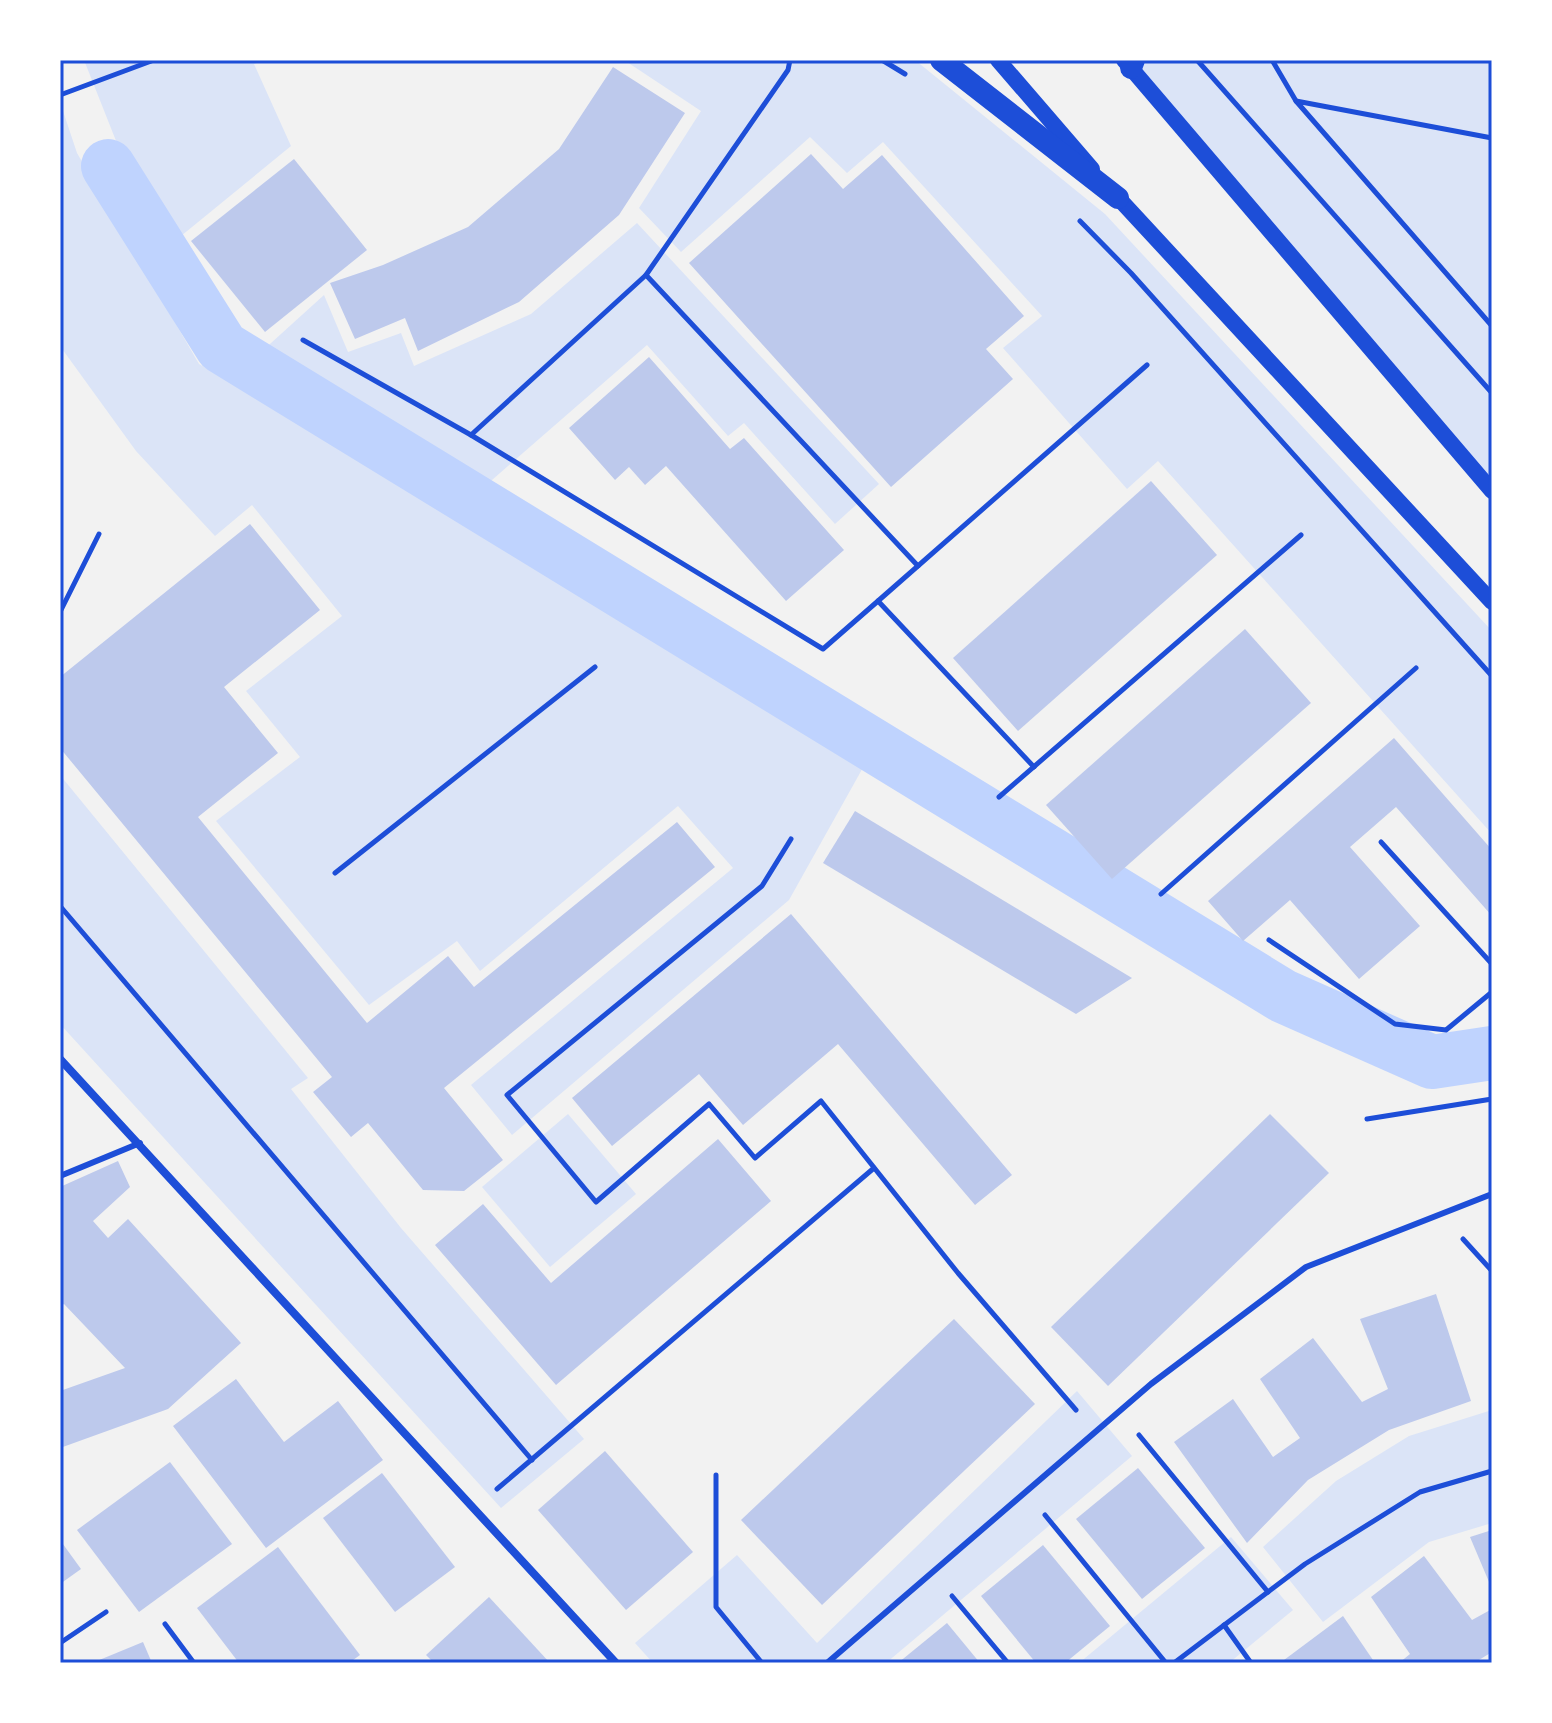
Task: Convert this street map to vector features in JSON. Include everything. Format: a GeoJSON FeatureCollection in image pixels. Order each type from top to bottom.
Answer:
{"type":"FeatureCollection","features":[{"type":"Feature","properties":{"kind":"highway"},"geometry":{"type":"LineString","coordinates":[[941,60],[1118,198]]}},
{"type":"Feature","properties":{"kind":"main road"},"geometry":{"type":"LineString","coordinates":[[998,60],[1118,198],[1492,602]]}},
{"type":"Feature","properties":{"kind":"main road"},"geometry":{"type":"LineString","coordinates":[[1129,63],[1492,491]]}},
{"type":"Feature","properties":{"kind":"street"},"geometry":{"type":"LineString","coordinates":[[60,1059],[616,1663]]}},
{"type":"Feature","properties":{"kind":"lane"},"geometry":{"type":"LineString","coordinates":[[60,1176],[140,1143]]}},
{"type":"Feature","properties":{"kind":"lane"},"geometry":{"type":"LineString","coordinates":[[827,1663],[1120,1411],[1306,1267],[1492,1194]]}},
{"type":"Feature","properties":{"kind":"path"},"geometry":{"type":"LineString","coordinates":[[60,95],[154,60]]}},
{"type":"Feature","properties":{"kind":"path"},"geometry":{"type":"LineString","coordinates":[[471,435],[646,275],[788,70],[790,60]]}},
{"type":"Feature","properties":{"kind":"path"},"geometry":{"type":"LineString","coordinates":[[882,60],[913,80]]}},
{"type":"Feature","properties":{"kind":"path"},"geometry":{"type":"LineString","coordinates":[[1197,60],[1492,393]]}},
{"type":"Feature","properties":{"kind":"path"},"geometry":{"type":"LineString","coordinates":[[1272,60],[1296,101],[1492,326]]}},
{"type":"Feature","properties":{"kind":"path"},"geometry":{"type":"LineString","coordinates":[[1296,101],[1492,138]]}},
{"type":"Feature","properties":{"kind":"path"},"geometry":{"type":"LineString","coordinates":[[1077,218],[1131,273],[1492,676]]}},
{"type":"Feature","properties":{"kind":"path"},"geometry":{"type":"LineString","coordinates":[[646,275],[918,566]]}},
{"type":"Feature","properties":{"kind":"path"},"geometry":{"type":"LineString","coordinates":[[303,340],[471,435],[823,649],[1147,365]]}},
{"type":"Feature","properties":{"kind":"path"},"geometry":{"type":"LineString","coordinates":[[60,612],[99,534]]}},
{"type":"Feature","properties":{"kind":"path"},"geometry":{"type":"LineString","coordinates":[[999,797],[1301,535]]}},
{"type":"Feature","properties":{"kind":"path"},"geometry":{"type":"LineString","coordinates":[[878,601],[1034,767]]}},
{"type":"Feature","properties":{"kind":"path"},"geometry":{"type":"LineString","coordinates":[[335,873],[595,667]]}},
{"type":"Feature","properties":{"kind":"path"},"geometry":{"type":"LineString","coordinates":[[1161,894],[1416,668]]}},
{"type":"Feature","properties":{"kind":"path"},"geometry":{"type":"LineString","coordinates":[[791,839],[762,886],[507,1095],[596,1202],[709,1104],[755,1158],[821,1101],[958,1273],[1096,1432]]}},
{"type":"Feature","properties":{"kind":"path"},"geometry":{"type":"LineString","coordinates":[[1381,842],[1492,964]]}},
{"type":"Feature","properties":{"kind":"path"},"geometry":{"type":"LineString","coordinates":[[60,906],[532,1460]]}},
{"type":"Feature","properties":{"kind":"path"},"geometry":{"type":"LineString","coordinates":[[1269,940],[1395,1024],[1446,1030],[1492,992]]}},
{"type":"Feature","properties":{"kind":"path"},"geometry":{"type":"LineString","coordinates":[[1367,1119],[1492,1099]]}},
{"type":"Feature","properties":{"kind":"path"},"geometry":{"type":"LineString","coordinates":[[474,1509],[874,1168]]}},
{"type":"Feature","properties":{"kind":"path"},"geometry":{"type":"LineString","coordinates":[[1442,1214],[1492,1271]]}},
{"type":"Feature","properties":{"kind":"path"},"geometry":{"type":"LineString","coordinates":[[1120,1411],[1268,1592]]}},
{"type":"Feature","properties":{"kind":"path"},"geometry":{"type":"LineString","coordinates":[[1174,1663],[1305,1564],[1420,1492],[1492,1471]]}},
{"type":"Feature","properties":{"kind":"path"},"geometry":{"type":"LineString","coordinates":[[716,1475],[716,1607],[762,1663]]}},
{"type":"Feature","properties":{"kind":"path"},"geometry":{"type":"LineString","coordinates":[[1026,1492],[1166,1663]]}},
{"type":"Feature","properties":{"kind":"path"},"geometry":{"type":"LineString","coordinates":[[933,1572],[1008,1663]]}},
{"type":"Feature","properties":{"kind":"path"},"geometry":{"type":"LineString","coordinates":[[60,1643],[106,1612]]}},
{"type":"Feature","properties":{"kind":"path"},"geometry":{"type":"LineString","coordinates":[[165,1624],[194,1663]]}},
{"type":"Feature","properties":{"kind":"path"},"geometry":{"type":"LineString","coordinates":[[1224,1625],[1251,1663]]}},
{"type":"Feature","properties":{"kind":"shaded area"},"geometry":{"type":"Polygon","coordinates":[[[84,60],[266,60],[254,64],[291,146],[181,236],[124,161],[84,60]]]}},
{"type":"Feature","properties":{"kind":"shaded area"},"geometry":{"type":"Polygon","coordinates":[[[624,60],[915,60],[1105,214],[1492,631],[1492,834],[1158,461],[1127,489],[1003,348],[1042,316],[883,142],[847,173],[810,137],[681,252],[639,208],[701,111],[624,60]]]}},
{"type":"Feature","properties":{"kind":"shaded area"},"geometry":{"type":"Polygon","coordinates":[[[1140,60],[1492,60],[1492,482],[1137,65],[1140,60]]]}},
{"type":"Feature","properties":{"kind":"shaded area"},"geometry":{"type":"Polygon","coordinates":[[[60,102],[77,153],[199,364],[865,764],[789,900],[512,1135],[471,1085],[733,868],[678,806],[480,971],[457,941],[369,1005],[216,821],[300,757],[246,691],[342,616],[252,505],[215,536],[136,451],[60,346],[60,102]]]}},
{"type":"Feature","properties":{"kind":"shaded area"},"geometry":{"type":"Polygon","coordinates":[[[637,223],[879,484],[835,524],[744,423],[728,436],[647,345],[484,487],[260,353],[324,295],[348,352],[401,333],[414,366],[531,314],[637,223]]]}},
{"type":"Feature","properties":{"kind":"shaded area"},"geometry":{"type":"Polygon","coordinates":[[[60,775],[308,1078],[291,1089],[401,1228],[584,1439],[501,1508],[60,1024],[60,775]]]}},
{"type":"Feature","properties":{"kind":"shaded area"},"geometry":{"type":"Polygon","coordinates":[[[568,1114],[636,1194],[550,1267],[482,1187],[568,1114]]]}},
{"type":"Feature","properties":{"kind":"shaded area"},"geometry":{"type":"Polygon","coordinates":[[[1077,1391],[1132,1456],[886,1663],[653,1663],[635,1643],[737,1555],[817,1643],[1077,1391]]]}},
{"type":"Feature","properties":{"kind":"shaded area"},"geometry":{"type":"Polygon","coordinates":[[[1492,1410],[1492,1523],[1429,1542],[1323,1622],[1263,1547],[1336,1481],[1409,1436],[1492,1410]]]}},
{"type":"Feature","properties":{"kind":"shaded area"},"geometry":{"type":"Polygon","coordinates":[[[1231,1537],[1293,1610],[1229,1663],[1079,1663],[1231,1537]]]}},
{"type":"Feature","properties":{"kind":"building"},"geometry":{"type":"Polygon","coordinates":[[[613,67],[685,113],[619,215],[519,302],[418,351],[405,318],[355,339],[330,283],[383,265],[468,227],[559,149],[613,67]]]}},
{"type":"Feature","properties":{"kind":"building"},"geometry":{"type":"Polygon","coordinates":[[[811,154],[843,189],[882,155],[1024,316],[986,349],[1013,379],[891,487],[689,263],[811,154]]]}},
{"type":"Feature","properties":{"kind":"building"},"geometry":{"type":"Polygon","coordinates":[[[294,159],[367,250],[265,332],[191,241],[294,159]]]}},
{"type":"Feature","properties":{"kind":"building"},"geometry":{"type":"Polygon","coordinates":[[[649,357],[730,449],[744,438],[844,550],[786,601],[666,466],[645,485],[629,467],[615,480],[569,428],[649,357]]]}},
{"type":"Feature","properties":{"kind":"building"},"geometry":{"type":"Polygon","coordinates":[[[1151,481],[1217,555],[1018,731],[953,658],[1151,481]]]}},
{"type":"Feature","properties":{"kind":"building"},"geometry":{"type":"Polygon","coordinates":[[[250,524],[320,610],[224,687],[278,753],[198,817],[367,1023],[448,956],[474,987],[677,822],[715,867],[444,1088],[503,1160],[464,1191],[423,1190],[368,1123],[351,1137],[313,1092],[332,1077],[60,748],[60,677],[250,524]]]}},
{"type":"Feature","properties":{"kind":"building"},"geometry":{"type":"Polygon","coordinates":[[[1245,629],[1311,703],[1112,879],[1046,805],[1245,629]]]}},
{"type":"Feature","properties":{"kind":"building"},"geometry":{"type":"Polygon","coordinates":[[[1394,738],[1492,850],[1492,916],[1396,807],[1350,847],[1420,926],[1359,979],[1290,900],[1243,941],[1208,901],[1394,738]]]}},
{"type":"Feature","properties":{"kind":"building"},"geometry":{"type":"Polygon","coordinates":[[[855,811],[1132,978],[1076,1014],[823,863],[855,811]]]}},
{"type":"Feature","properties":{"kind":"building"},"geometry":{"type":"Polygon","coordinates":[[[791,914],[1012,1175],[975,1205],[838,1044],[743,1125],[699,1074],[612,1146],[572,1098],[791,914]]]}},
{"type":"Feature","properties":{"kind":"building"},"geometry":{"type":"Polygon","coordinates":[[[1270,1114],[1329,1173],[1108,1386],[1051,1327],[1270,1114]]]}},
{"type":"Feature","properties":{"kind":"building"},"geometry":{"type":"Polygon","coordinates":[[[718,1139],[771,1201],[556,1385],[435,1245],[483,1204],[551,1283],[718,1139]]]}},
{"type":"Feature","properties":{"kind":"building"},"geometry":{"type":"Polygon","coordinates":[[[118,1161],[130,1187],[93,1221],[108,1238],[128,1219],[241,1343],[168,1409],[60,1448],[60,1391],[125,1368],[64,1304],[60,1306],[60,1187],[118,1161]]]}},
{"type":"Feature","properties":{"kind":"building"},"geometry":{"type":"Polygon","coordinates":[[[1436,1294],[1471,1401],[1389,1430],[1308,1480],[1247,1543],[1174,1442],[1233,1399],[1273,1457],[1300,1438],[1260,1379],[1313,1338],[1362,1402],[1388,1389],[1360,1319],[1436,1294]]]}},
{"type":"Feature","properties":{"kind":"building"},"geometry":{"type":"Polygon","coordinates":[[[954,1319],[1035,1404],[822,1605],[741,1520],[954,1319]]]}},
{"type":"Feature","properties":{"kind":"building"},"geometry":{"type":"Polygon","coordinates":[[[236,1379],[284,1442],[338,1401],[383,1460],[266,1548],[173,1426],[236,1379]]]}},
{"type":"Feature","properties":{"kind":"building"},"geometry":{"type":"Polygon","coordinates":[[[605,1451],[693,1552],[626,1610],[538,1510],[605,1451]]]}},
{"type":"Feature","properties":{"kind":"building"},"geometry":{"type":"Polygon","coordinates":[[[170,1462],[232,1544],[139,1612],[77,1530],[170,1462]]]}},
{"type":"Feature","properties":{"kind":"building"},"geometry":{"type":"Polygon","coordinates":[[[1138,1468],[1205,1548],[1142,1599],[1076,1519],[1138,1468]]]}},
{"type":"Feature","properties":{"kind":"building"},"geometry":{"type":"Polygon","coordinates":[[[382,1473],[455,1567],[395,1612],[323,1518],[382,1473]]]}},
{"type":"Feature","properties":{"kind":"building"},"geometry":{"type":"Polygon","coordinates":[[[1492,1530],[1492,1589],[1470,1537],[1492,1530]]]}},
{"type":"Feature","properties":{"kind":"building"},"geometry":{"type":"Polygon","coordinates":[[[60,1540],[81,1569],[60,1584],[60,1540]]]}},
{"type":"Feature","properties":{"kind":"building"},"geometry":{"type":"Polygon","coordinates":[[[1043,1545],[1110,1626],[1065,1663],[1036,1663],[981,1596],[1043,1545]]]}},
{"type":"Feature","properties":{"kind":"building"},"geometry":{"type":"Polygon","coordinates":[[[278,1547],[360,1655],[349,1663],[239,1663],[197,1608],[278,1547]]]}},
{"type":"Feature","properties":{"kind":"building"},"geometry":{"type":"Polygon","coordinates":[[[1424,1556],[1472,1620],[1492,1609],[1492,1652],[1474,1663],[1399,1663],[1410,1654],[1371,1597],[1424,1556]]]}},
{"type":"Feature","properties":{"kind":"building"},"geometry":{"type":"Polygon","coordinates":[[[489,1597],[550,1663],[434,1663],[426,1655],[489,1597]]]}},
{"type":"Feature","properties":{"kind":"building"},"geometry":{"type":"Polygon","coordinates":[[[1343,1616],[1375,1663],[1286,1663],[1284,1660],[1343,1616]]]}},
{"type":"Feature","properties":{"kind":"building"},"geometry":{"type":"Polygon","coordinates":[[[947,1623],[980,1663],[898,1663],[947,1623]]]}},
{"type":"Feature","properties":{"kind":"building"},"geometry":{"type":"Polygon","coordinates":[[[143,1642],[152,1663],[92,1663],[143,1642]]]}},
{"type":"Feature","properties":{"kind":"waterway"},"geometry":{"type":"LineString","coordinates":[[108,166],[222,347],[1283,996],[1432,1062],[1492,1053]]}}]}
